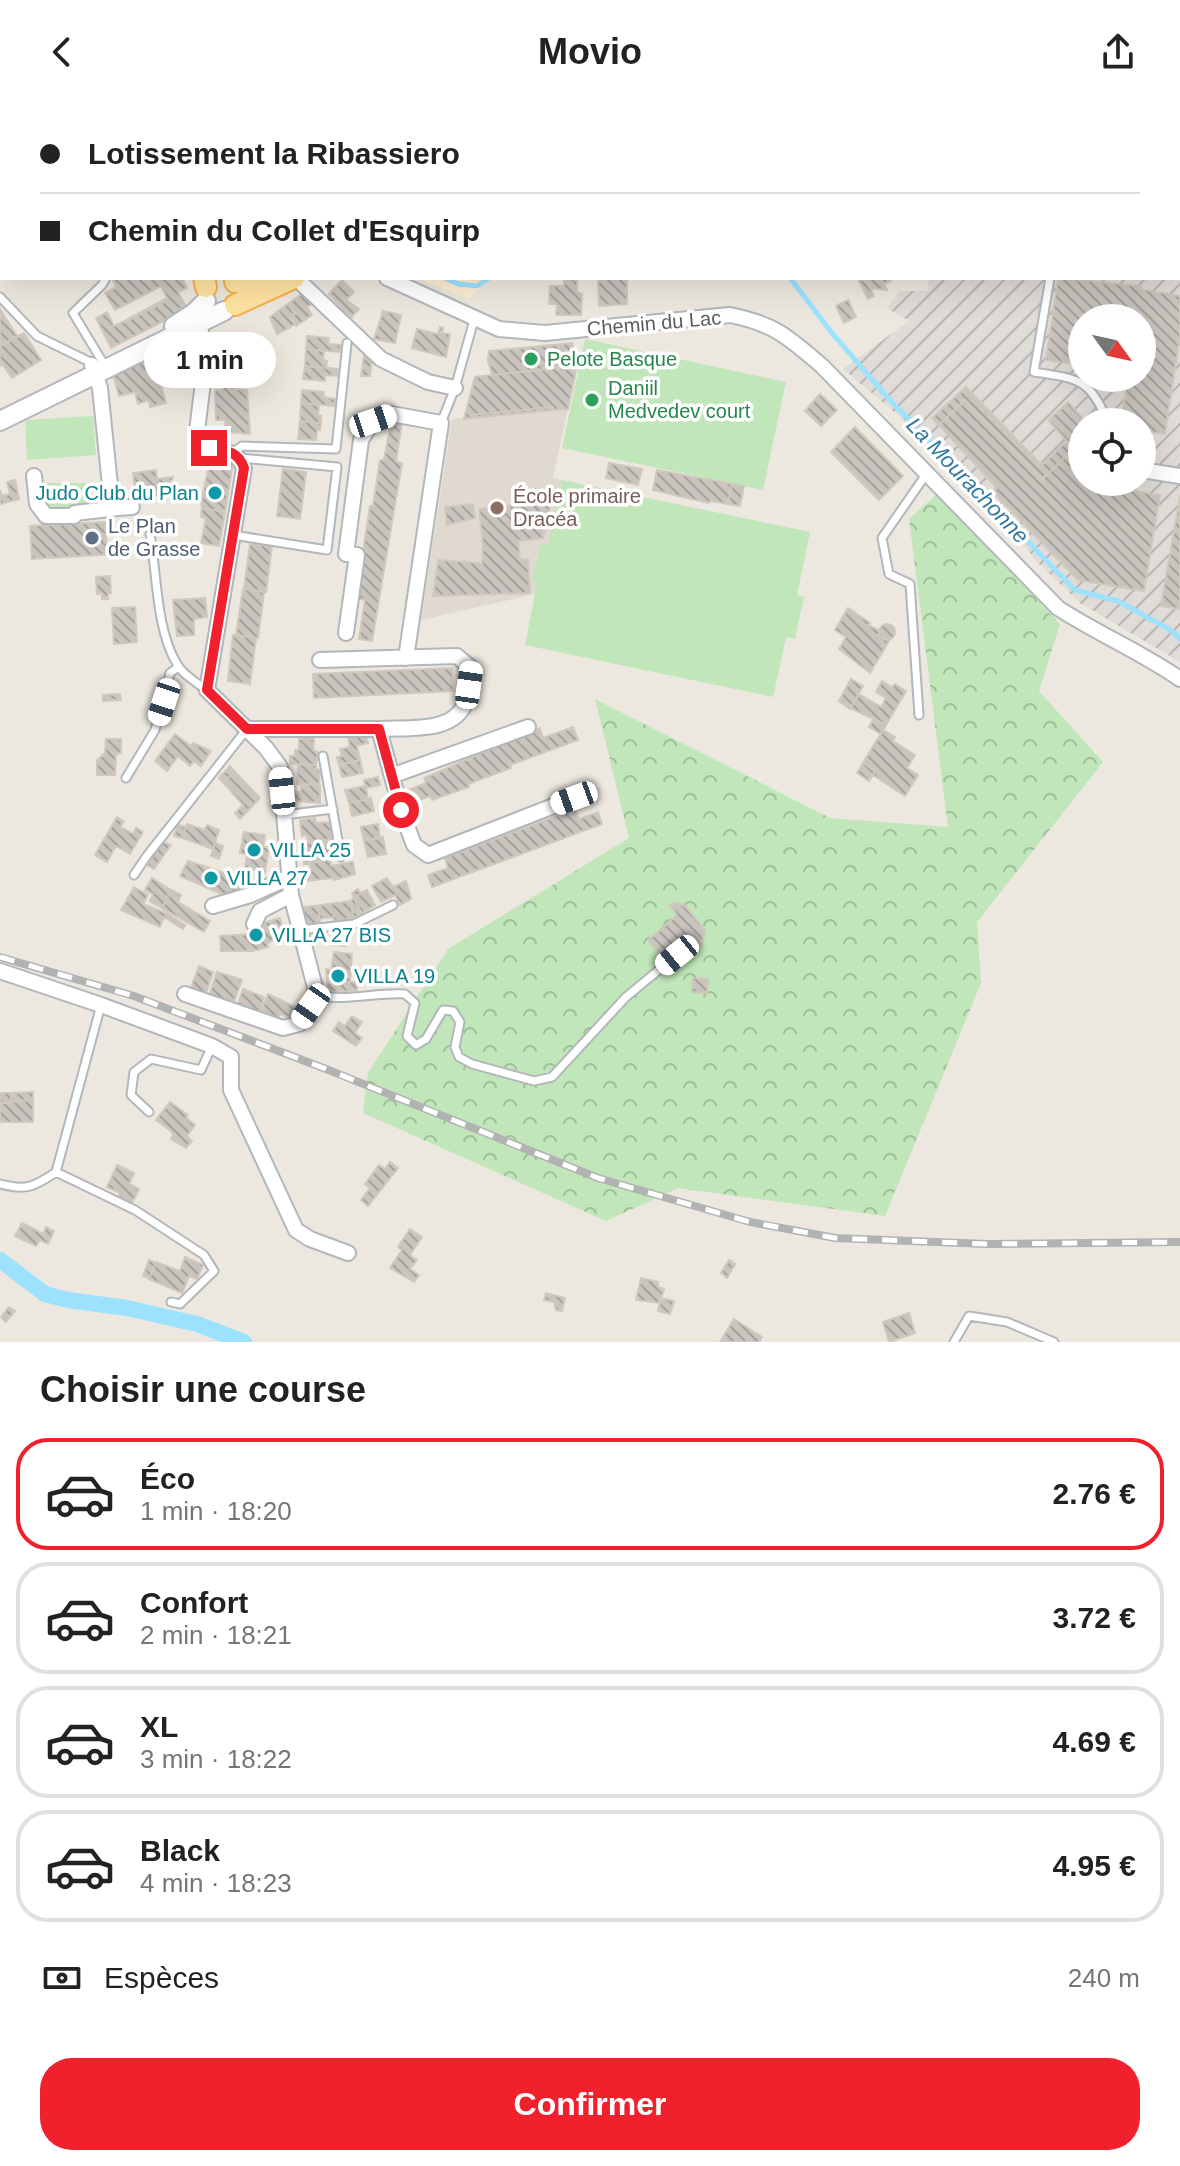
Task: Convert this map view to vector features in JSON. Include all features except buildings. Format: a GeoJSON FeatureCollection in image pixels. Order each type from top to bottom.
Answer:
{"type":"FeatureCollection","features":[{"type":"Feature","properties":{"kind":"main road"},"geometry":{"type":"LineString","coordinates":[[211,293],[290,281]]}},
{"type":"Feature","properties":{"kind":"main road"},"geometry":{"type":"LineString","coordinates":[[230,308],[290,281]]}},
{"type":"Feature","properties":{"kind":"street","name":"Chemin du Lac"},"geometry":{"type":"LineString","coordinates":[[391,280],[499,329],[545,333],[730,315],[758,321],[783,332],[822,366],[1058,608],[1180,679]]}},
{"type":"Feature","properties":{"kind":"street"},"geometry":{"type":"LineString","coordinates":[[290,281],[381,359],[428,382],[455,388]]}},
{"type":"Feature","properties":{"kind":"street"},"geometry":{"type":"LineString","coordinates":[[0,421],[185,320],[211,293]]}},
{"type":"Feature","properties":{"kind":"street"},"geometry":{"type":"LineString","coordinates":[[211,293],[239,296],[230,308],[213,309],[211,293]]}},
{"type":"Feature","properties":{"kind":"street"},"geometry":{"type":"LineString","coordinates":[[185,994],[283,1028],[299,1024],[317,995],[291,895],[280,767],[266,748],[207,690],[244,468],[237,455],[200,445],[196,439],[211,293]]}},
{"type":"Feature","properties":{"kind":"street"},"geometry":{"type":"LineString","coordinates":[[0,409],[96,366]]}},
{"type":"Feature","properties":{"kind":"street"},"geometry":{"type":"LineString","coordinates":[[34,476],[37,504],[46,516],[74,516],[75,513],[125,507],[111,495],[96,366]]}},
{"type":"Feature","properties":{"kind":"street"},"geometry":{"type":"LineString","coordinates":[[346,633],[357,555],[346,554],[361,440],[373,421],[392,414],[441,423],[406,658]]}},
{"type":"Feature","properties":{"kind":"street"},"geometry":{"type":"LineString","coordinates":[[1156,472],[1180,476]]}},
{"type":"Feature","properties":{"kind":"street"},"geometry":{"type":"LineString","coordinates":[[247,729],[379,729],[439,725],[458,717],[467,701],[471,668],[457,656],[320,660]]}},
{"type":"Feature","properties":{"kind":"street"},"geometry":{"type":"LineString","coordinates":[[394,775],[528,727]]}},
{"type":"Feature","properties":{"kind":"street"},"geometry":{"type":"LineString","coordinates":[[379,729],[414,845],[428,855],[574,798]]}},
{"type":"Feature","properties":{"kind":"street"},"geometry":{"type":"LineString","coordinates":[[213,906],[250,895],[290,877]]}},
{"type":"Feature","properties":{"kind":"street"},"geometry":{"type":"LineString","coordinates":[[254,924],[260,911],[291,895]]}},
{"type":"Feature","properties":{"kind":"street"},"geometry":{"type":"LineString","coordinates":[[0,971],[212,1046],[231,1057],[231,1090],[296,1230],[348,1253]]}},
{"type":"Feature","properties":{"kind":"lane"},"geometry":{"type":"LineString","coordinates":[[96,366],[73,313],[105,280]]}},
{"type":"Feature","properties":{"kind":"lane"},"geometry":{"type":"LineString","coordinates":[[1050,280],[1034,372],[1077,378],[1097,398],[1102,408]]}},
{"type":"Feature","properties":{"kind":"lane"},"geometry":{"type":"LineString","coordinates":[[0,297],[37,336],[96,366]]}},
{"type":"Feature","properties":{"kind":"lane"},"geometry":{"type":"LineString","coordinates":[[441,423],[455,388],[474,320]]}},
{"type":"Feature","properties":{"kind":"lane"},"geometry":{"type":"LineString","coordinates":[[233,535],[327,550],[337,467],[237,455],[242,446],[336,449],[347,343]]}},
{"type":"Feature","properties":{"kind":"lane"},"geometry":{"type":"LineString","coordinates":[[919,715],[910,584],[889,574],[882,538],[927,473]]}},
{"type":"Feature","properties":{"kind":"lane"},"geometry":{"type":"LineString","coordinates":[[150,534],[157,599],[170,650],[178,667],[207,690]]}},
{"type":"Feature","properties":{"kind":"lane"},"geometry":{"type":"LineString","coordinates":[[126,778],[155,730],[170,673],[178,667]]}},
{"type":"Feature","properties":{"kind":"lane"},"geometry":{"type":"LineString","coordinates":[[134,875],[247,729]]}},
{"type":"Feature","properties":{"kind":"lane"},"geometry":{"type":"LineString","coordinates":[[323,756],[341,857]]}},
{"type":"Feature","properties":{"kind":"lane"},"geometry":{"type":"LineString","coordinates":[[284,815],[333,809]]}},
{"type":"Feature","properties":{"kind":"lane"},"geometry":{"type":"LineString","coordinates":[[298,930],[354,924],[393,905]]}},
{"type":"Feature","properties":{"kind":"lane"},"geometry":{"type":"LineString","coordinates":[[317,995],[330,998],[383,992],[405,994],[415,1003],[407,1036],[416,1045],[426,1039],[443,1010],[453,1011],[460,1022],[455,1047],[459,1057],[472,1064],[534,1081],[552,1077],[626,997],[677,955]]}},
{"type":"Feature","properties":{"kind":"lane"},"geometry":{"type":"LineString","coordinates":[[0,1184],[20,1189],[42,1182],[56,1172],[101,1005]]}},
{"type":"Feature","properties":{"kind":"lane"},"geometry":{"type":"LineString","coordinates":[[149,1112],[131,1095],[134,1072],[151,1059],[201,1070],[212,1046]]}},
{"type":"Feature","properties":{"kind":"lane"},"geometry":{"type":"LineString","coordinates":[[56,1172],[135,1210],[204,1255],[214,1271],[180,1304],[171,1302]]}},
{"type":"Feature","properties":{"kind":"lane"},"geometry":{"type":"LineString","coordinates":[[954,1342],[969,1316],[1007,1322],[1054,1342]]}},
{"type":"Feature","properties":{"kind":"shaded area"},"geometry":{"type":"Polygon","coordinates":[[[422,280],[488,280],[469,299],[422,280]]]}},
{"type":"Feature","properties":{"kind":"shaded area"},"geometry":{"type":"Polygon","coordinates":[[[928,280],[1180,280],[1180,662],[1080,603],[1037,562],[969,475],[843,369],[909,321],[887,308],[900,291],[928,291],[928,280]]]}},
{"type":"Feature","properties":{"kind":"shaded area","name":"École primaire Dracéa"},"geometry":{"type":"Polygon","coordinates":[[[576,370],[553,478],[562,480],[548,545],[540,544],[532,581],[538,582],[535,594],[421,620],[452,419],[465,418],[475,377],[576,370]]]}},
{"type":"Feature","properties":{"kind":"green space"},"geometry":{"type":"Polygon","coordinates":[[[585,339],[786,382],[763,490],[562,448],[585,339]]]}},
{"type":"Feature","properties":{"kind":"green space"},"geometry":{"type":"Polygon","coordinates":[[[93,416],[96,455],[27,460],[25,420],[93,416]]]}},
{"type":"Feature","properties":{"kind":"green space"},"geometry":{"type":"Polygon","coordinates":[[[562,480],[810,532],[797,595],[804,597],[795,639],[786,637],[773,697],[525,645],[537,583],[532,581],[540,544],[548,545],[562,480]]]}},
{"type":"Feature","properties":{"kind":"green space"},"geometry":{"type":"Polygon","coordinates":[[[38,483],[87,483],[88,509],[49,509],[38,483]]]}},
{"type":"Feature","properties":{"kind":"green space"},"geometry":{"type":"Polygon","coordinates":[[[937,494],[1060,624],[1039,691],[1103,762],[977,922],[981,983],[885,1216],[678,1188],[606,1221],[363,1113],[368,1073],[448,949],[629,838],[595,699],[830,818],[948,827],[909,519],[937,494]]]}},
{"type":"Feature","properties":{"kind":"waterway","name":"La Mourachonne"},"geometry":{"type":"LineString","coordinates":[[449,280],[477,286],[486,280]]}},
{"type":"Feature","properties":{"kind":"waterway","name":"La Mourachonne"},"geometry":{"type":"LineString","coordinates":[[792,280],[888,398],[1075,590],[1118,601],[1172,631],[1180,639]]}},
{"type":"Feature","properties":{"kind":"waterway"},"geometry":{"type":"LineString","coordinates":[[0,1260],[45,1294],[197,1324],[244,1342]]}},
{"type":"Feature","properties":{"kind":"railway"},"geometry":{"type":"LineString","coordinates":[[0,957],[134,996],[598,1178],[750,1222],[835,1238],[987,1244],[1180,1242]]}},
{"type":"Feature","properties":{"kind":"place","name":"Pelote Basque"},"geometry":{"type":"Point","coordinates":[531,359]}},
{"type":"Feature","properties":{"kind":"place","name":"Daniil Medvedev court"},"geometry":{"type":"Point","coordinates":[592,400]}},
{"type":"Feature","properties":{"kind":"place","name":"Judo Club du Plan"},"geometry":{"type":"Point","coordinates":[215,493]}},
{"type":"Feature","properties":{"kind":"place","name":"École primaire Dracéa"},"geometry":{"type":"Point","coordinates":[497,508]}},
{"type":"Feature","properties":{"kind":"place","name":"Le Plan de Grasse"},"geometry":{"type":"Point","coordinates":[92,538]}},
{"type":"Feature","properties":{"kind":"place","name":"VILLA 25"},"geometry":{"type":"Point","coordinates":[254,850]}},
{"type":"Feature","properties":{"kind":"place","name":"VILLA 27"},"geometry":{"type":"Point","coordinates":[211,878]}},
{"type":"Feature","properties":{"kind":"place","name":"VILLA 27 BIS"},"geometry":{"type":"Point","coordinates":[256,935]}},
{"type":"Feature","properties":{"kind":"place","name":"VILLA 19"},"geometry":{"type":"Point","coordinates":[338,976]}},
{"type":"Feature","properties":{"kind":"route"},"geometry":{"type":"LineString","coordinates":[[209,448],[233,452],[241,458],[244,468],[207,690],[247,729],[379,729],[394,775],[401,810]]}}]}
